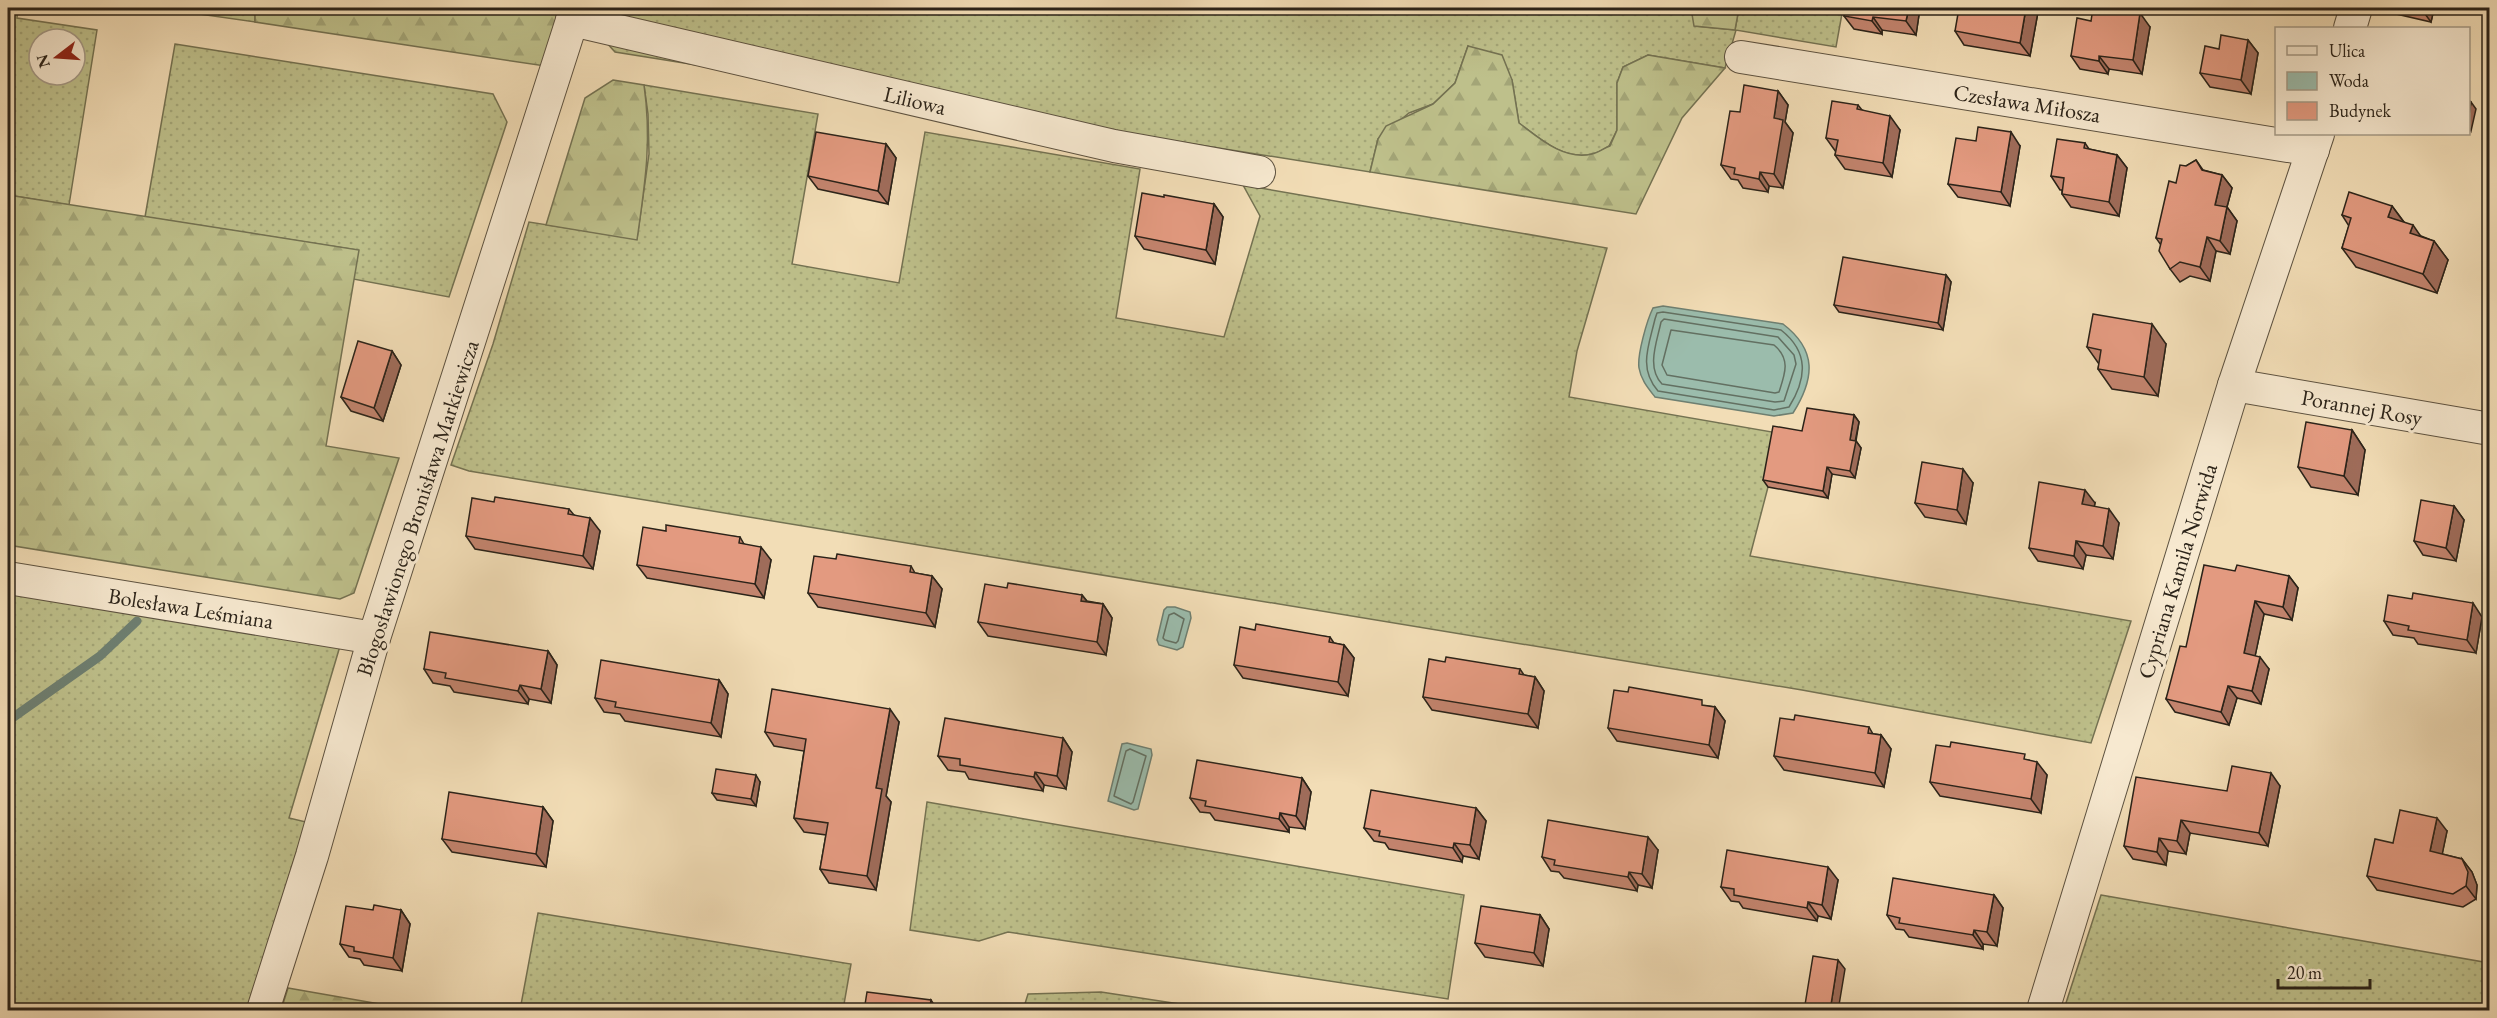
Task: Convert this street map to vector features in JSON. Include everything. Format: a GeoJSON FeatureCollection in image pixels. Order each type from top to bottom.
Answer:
{"type":"FeatureCollection","features":[{"type":"Feature","properties":{"kind":"street"},"geometry":{"type":"LineString","coordinates":[[2350,27],[2356,8]]}},
{"type":"Feature","properties":{"kind":"street","name":"Liliowa"},"geometry":{"type":"LineString","coordinates":[[574,14],[1114,146],[1259,172]]}},
{"type":"Feature","properties":{"kind":"street","name":"Błogosławionego Bronisława Markiewicza"},"geometry":{"type":"LineString","coordinates":[[263,1011],[312,856],[374,639],[574,14]]}},
{"type":"Feature","properties":{"kind":"street","name":"Czesława Miłosza"},"geometry":{"type":"LineString","coordinates":[[1741,57],[2315,142]]}},
{"type":"Feature","properties":{"kind":"street","name":"Cypriana Kamila Norwida"},"geometry":{"type":"LineString","coordinates":[[2043,1011],[2234,385],[2315,142]]}},
{"type":"Feature","properties":{"kind":"street","name":"Porannej Rosy"},"geometry":{"type":"LineString","coordinates":[[2234,385],[2490,429]]}},
{"type":"Feature","properties":{"kind":"street","name":"Bolesława Leśmiana"},"geometry":{"type":"LineString","coordinates":[[8,578],[374,639]]}},
{"type":"Feature","properties":{"kind":"green space"},"geometry":{"type":"Polygon","coordinates":[[[8,8],[18,8],[17,18],[77,27],[27,27],[27,87],[87,87],[87,28],[97,30],[69,205],[8,195],[8,8]]]}},
{"type":"Feature","properties":{"kind":"green space"},"geometry":{"type":"Polygon","coordinates":[[[157,8],[255,8],[255,22],[157,8]]]}},
{"type":"Feature","properties":{"kind":"green space"},"geometry":{"type":"Polygon","coordinates":[[[255,8],[561,8],[545,66],[255,22],[255,8]]]}},
{"type":"Feature","properties":{"kind":"green space"},"geometry":{"type":"Polygon","coordinates":[[[604,8],[1691,8],[1695,26],[1735,30],[1739,8],[1843,8],[1836,47],[1736,30],[1725,68],[1648,55],[1623,67],[1617,83],[1617,130],[1609,146],[1592,154],[1572,154],[1552,147],[1519,123],[1512,80],[1468,46],[1455,83],[1433,104],[1409,113],[1378,139],[1370,172],[615,52],[596,31],[604,8]]]}},
{"type":"Feature","properties":{"kind":"green space"},"geometry":{"type":"Polygon","coordinates":[[[1691,8],[1739,8],[1735,30],[1694,26],[1691,8]]]}},
{"type":"Feature","properties":{"kind":"green space"},"geometry":{"type":"Polygon","coordinates":[[[175,44],[493,94],[507,122],[449,297],[353,279],[358,250],[145,217],[175,44]]]}},
{"type":"Feature","properties":{"kind":"green space"},"geometry":{"type":"Polygon","coordinates":[[[1468,46],[1502,55],[1512,80],[1519,123],[1552,147],[1582,155],[1610,146],[1617,130],[1617,83],[1623,67],[1648,55],[1725,68],[1682,118],[1636,214],[1370,172],[1378,139],[1386,126],[1433,104],[1455,83],[1468,46]]]}},
{"type":"Feature","properties":{"kind":"green space"},"geometry":{"type":"Polygon","coordinates":[[[613,80],[644,85],[647,144],[645,181],[637,240],[546,225],[585,98],[613,80]]]}},
{"type":"Feature","properties":{"kind":"green space"},"geometry":{"type":"Polygon","coordinates":[[[644,85],[818,114],[792,264],[899,283],[925,132],[1140,169],[1116,318],[1224,337],[1260,216],[1243,185],[1607,248],[1577,351],[1569,397],[1778,433],[1768,487],[1750,556],[2131,621],[2091,743],[1802,690],[469,471],[451,465],[493,344],[529,222],[637,239],[649,154],[648,114],[644,85]]]}},
{"type":"Feature","properties":{"kind":"green space"},"geometry":{"type":"Polygon","coordinates":[[[8,195],[359,250],[326,446],[399,458],[354,593],[340,599],[8,545],[8,195]]]}},
{"type":"Feature","properties":{"kind":"green space"},"geometry":{"type":"Polygon","coordinates":[[[8,592],[340,646],[289,818],[306,822],[247,1010],[8,1010],[8,592]]]}},
{"type":"Feature","properties":{"kind":"green space"},"geometry":{"type":"Polygon","coordinates":[[[927,802],[1464,895],[1448,999],[1008,932],[979,941],[910,930],[927,802]]]}},
{"type":"Feature","properties":{"kind":"green space"},"geometry":{"type":"Polygon","coordinates":[[[2101,895],[2489,963],[2489,1010],[2090,1010],[2065,1006],[2101,895]]]}},
{"type":"Feature","properties":{"kind":"green space"},"geometry":{"type":"Polygon","coordinates":[[[538,913],[851,964],[843,1010],[520,1010],[538,913]]]}},
{"type":"Feature","properties":{"kind":"green space"},"geometry":{"type":"Polygon","coordinates":[[[288,988],[414,1010],[281,1010],[288,988]]]}},
{"type":"Feature","properties":{"kind":"green space"},"geometry":{"type":"Polygon","coordinates":[[[1101,992],[1219,1010],[1023,1010],[1028,994],[1101,992]]]}},
{"type":"Feature","properties":{"kind":"water"},"geometry":{"type":"Polygon","coordinates":[[[1663,306],[1783,324],[1802,344],[1809,365],[1805,388],[1793,413],[1774,416],[1655,397],[1643,380],[1639,362],[1643,338],[1653,308],[1663,306]]]}},
{"type":"Feature","properties":{"kind":"water"},"geometry":{"type":"Polygon","coordinates":[[[1167,607],[1190,612],[1191,618],[1183,647],[1177,650],[1159,645],[1157,640],[1164,610],[1167,607]]]}},
{"type":"Feature","properties":{"kind":"water"},"geometry":{"type":"Polygon","coordinates":[[[1127,743],[1151,749],[1152,755],[1138,809],[1134,810],[1108,801],[1122,744],[1127,743]]]}},
{"type":"Feature","properties":{"kind":"building"},"geometry":{"type":"Polygon","coordinates":[[[1846,8],[1909,8],[1906,21],[1873,17],[1872,21],[1844,16],[1846,8]]]}},
{"type":"Feature","properties":{"kind":"building"},"geometry":{"type":"Polygon","coordinates":[[[1959,8],[2026,8],[2020,43],[1955,31],[1959,8]]]}},
{"type":"Feature","properties":{"kind":"building"},"geometry":{"type":"Polygon","coordinates":[[[2093,8],[2140,13],[2133,60],[2099,56],[2099,61],[2071,56],[2077,18],[2091,21],[2093,8]]]}},
{"type":"Feature","properties":{"kind":"building"},"geometry":{"type":"Polygon","coordinates":[[[2221,35],[2248,40],[2241,80],[2200,73],[2205,46],[2219,49],[2221,35]]]}},
{"type":"Feature","properties":{"kind":"building"},"geometry":{"type":"Polygon","coordinates":[[[1744,85],[1778,91],[1774,118],[1783,120],[1774,174],[1760,172],[1759,179],[1734,174],[1735,168],[1721,165],[1730,111],[1740,112],[1744,85]]]}},
{"type":"Feature","properties":{"kind":"building"},"geometry":{"type":"Polygon","coordinates":[[[1832,101],[1858,105],[1857,109],[1890,116],[1883,163],[1835,155],[1838,140],[1826,138],[1832,101]]]}},
{"type":"Feature","properties":{"kind":"building"},"geometry":{"type":"Polygon","coordinates":[[[1978,127],[2011,132],[2001,192],[1948,184],[1956,138],[1976,141],[1978,127]]]}},
{"type":"Feature","properties":{"kind":"building"},"geometry":{"type":"Polygon","coordinates":[[[816,132],[886,144],[878,191],[808,176],[816,132]]]}},
{"type":"Feature","properties":{"kind":"building"},"geometry":{"type":"Polygon","coordinates":[[[2057,139],[2085,143],[2084,148],[2117,155],[2109,202],[2062,194],[2064,178],[2051,176],[2057,139]]]}},
{"type":"Feature","properties":{"kind":"building"},"geometry":{"type":"Polygon","coordinates":[[[2196,160],[2202,170],[2222,175],[2215,205],[2227,207],[2220,241],[2207,237],[2200,267],[2180,262],[2170,269],[2159,251],[2162,239],[2156,238],[2169,181],[2176,183],[2180,165],[2186,166],[2196,160]]]}},
{"type":"Feature","properties":{"kind":"building"},"geometry":{"type":"Polygon","coordinates":[[[2349,192],[2392,206],[2388,217],[2413,225],[2410,233],[2434,241],[2423,274],[2342,248],[2351,218],[2342,215],[2349,192]]]}},
{"type":"Feature","properties":{"kind":"building"},"geometry":{"type":"Polygon","coordinates":[[[1142,193],[1214,204],[1206,250],[1135,236],[1142,193]]]}},
{"type":"Feature","properties":{"kind":"building"},"geometry":{"type":"Polygon","coordinates":[[[1843,257],[1946,275],[1938,323],[1834,305],[1843,257]]]}},
{"type":"Feature","properties":{"kind":"building"},"geometry":{"type":"Polygon","coordinates":[[[2093,314],[2152,324],[2144,377],[2098,369],[2101,350],[2087,347],[2093,314]]]}},
{"type":"Feature","properties":{"kind":"building"},"geometry":{"type":"Polygon","coordinates":[[[358,341],[392,351],[374,408],[341,397],[358,341]]]}},
{"type":"Feature","properties":{"kind":"building"},"geometry":{"type":"Polygon","coordinates":[[[1807,408],[1854,415],[1850,440],[1856,441],[1850,471],[1827,467],[1823,491],[1763,480],[1773,426],[1802,431],[1807,408]]]}},
{"type":"Feature","properties":{"kind":"building"},"geometry":{"type":"Polygon","coordinates":[[[2306,422],[2352,430],[2344,476],[2298,467],[2306,422]]]}},
{"type":"Feature","properties":{"kind":"building"},"geometry":{"type":"Polygon","coordinates":[[[1922,462],[1963,469],[1957,510],[1915,503],[1922,462]]]}},
{"type":"Feature","properties":{"kind":"building"},"geometry":{"type":"Polygon","coordinates":[[[2039,482],[2085,490],[2082,504],[2109,509],[2103,546],[2076,541],[2074,556],[2029,548],[2039,482]]]}},
{"type":"Feature","properties":{"kind":"building"},"geometry":{"type":"Polygon","coordinates":[[[495,497],[569,509],[568,514],[590,518],[583,556],[466,536],[472,498],[494,502],[495,497]]]}},
{"type":"Feature","properties":{"kind":"building"},"geometry":{"type":"Polygon","coordinates":[[[2421,500],[2454,506],[2446,548],[2414,541],[2421,500]]]}},
{"type":"Feature","properties":{"kind":"building"},"geometry":{"type":"Polygon","coordinates":[[[666,525],[740,537],[739,543],[761,547],[755,584],[637,565],[643,527],[666,531],[666,525]]]}},
{"type":"Feature","properties":{"kind":"building"},"geometry":{"type":"Polygon","coordinates":[[[837,554],[911,566],[910,572],[932,576],[926,613],[808,593],[814,556],[836,559],[837,554]]]}},
{"type":"Feature","properties":{"kind":"building"},"geometry":{"type":"Polygon","coordinates":[[[2204,565],[2235,571],[2237,565],[2289,576],[2283,607],[2255,601],[2244,653],[2260,657],[2252,691],[2228,686],[2221,712],[2166,699],[2180,646],[2186,647],[2204,565]]]}},
{"type":"Feature","properties":{"kind":"building"},"geometry":{"type":"Polygon","coordinates":[[[1008,583],[1082,595],[1081,601],[1103,604],[1097,642],[978,622],[985,584],[1007,588],[1008,583]]]}},
{"type":"Feature","properties":{"kind":"building"},"geometry":{"type":"Polygon","coordinates":[[[2413,593],[2473,603],[2467,640],[2408,630],[2409,626],[2384,621],[2388,595],[2412,599],[2413,593]]]}},
{"type":"Feature","properties":{"kind":"building"},"geometry":{"type":"Polygon","coordinates":[[[1256,624],[1330,637],[1329,642],[1344,645],[1338,682],[1234,665],[1240,627],[1255,630],[1256,624]]]}},
{"type":"Feature","properties":{"kind":"building"},"geometry":{"type":"Polygon","coordinates":[[[430,632],[548,651],[541,689],[520,685],[518,691],[445,678],[446,673],[424,669],[430,632]]]}},
{"type":"Feature","properties":{"kind":"building"},"geometry":{"type":"Polygon","coordinates":[[[1446,657],[1520,669],[1519,674],[1535,677],[1528,714],[1423,697],[1429,659],[1445,662],[1446,657]]]}},
{"type":"Feature","properties":{"kind":"building"},"geometry":{"type":"Polygon","coordinates":[[[601,660],[719,680],[711,723],[615,707],[616,702],[595,698],[601,660]]]}},
{"type":"Feature","properties":{"kind":"building"},"geometry":{"type":"Polygon","coordinates":[[[1629,687],[1702,700],[1702,705],[1715,707],[1709,745],[1608,728],[1614,690],[1628,692],[1629,687]]]}},
{"type":"Feature","properties":{"kind":"building"},"geometry":{"type":"Polygon","coordinates":[[[772,689],[890,709],[876,788],[882,789],[867,876],[820,869],[828,823],[794,818],[806,739],[765,732],[772,689]]]}},
{"type":"Feature","properties":{"kind":"building"},"geometry":{"type":"Polygon","coordinates":[[[1795,715],[1869,727],[1868,733],[1881,735],[1875,773],[1774,756],[1780,718],[1794,720],[1795,715]]]}},
{"type":"Feature","properties":{"kind":"building"},"geometry":{"type":"Polygon","coordinates":[[[945,718],[1063,738],[1057,776],[1035,772],[1034,777],[960,765],[960,759],[938,756],[945,718]]]}},
{"type":"Feature","properties":{"kind":"building"},"geometry":{"type":"Polygon","coordinates":[[[1951,742],[2025,754],[2024,759],[2037,762],[2031,799],[1930,782],[1936,745],[1950,747],[1951,742]]]}},
{"type":"Feature","properties":{"kind":"building"},"geometry":{"type":"Polygon","coordinates":[[[1197,760],[1302,778],[1296,816],[1280,813],[1279,819],[1205,806],[1206,801],[1190,798],[1197,760]]]}},
{"type":"Feature","properties":{"kind":"building"},"geometry":{"type":"Polygon","coordinates":[[[2232,766],[2271,773],[2259,833],[2181,820],[2177,841],[2159,838],[2157,852],[2124,846],[2136,777],[2227,791],[2232,766]]]}},
{"type":"Feature","properties":{"kind":"building"},"geometry":{"type":"Polygon","coordinates":[[[716,769],[756,775],[751,799],[712,793],[716,769]]]}},
{"type":"Feature","properties":{"kind":"building"},"geometry":{"type":"Polygon","coordinates":[[[1371,790],[1476,808],[1470,845],[1454,843],[1453,848],[1379,836],[1380,831],[1364,828],[1371,790]]]}},
{"type":"Feature","properties":{"kind":"building"},"geometry":{"type":"Polygon","coordinates":[[[449,792],[543,807],[536,854],[442,839],[449,792]]]}},
{"type":"Feature","properties":{"kind":"building"},"geometry":{"type":"Polygon","coordinates":[[[2400,810],[2437,818],[2430,851],[2462,859],[2468,872],[2466,886],[2453,894],[2367,876],[2375,839],[2393,843],[2400,810]]]}},
{"type":"Feature","properties":{"kind":"building"},"geometry":{"type":"Polygon","coordinates":[[[1548,820],[1648,837],[1642,874],[1629,872],[1628,877],[1554,865],[1555,860],[1542,857],[1548,820]]]}},
{"type":"Feature","properties":{"kind":"building"},"geometry":{"type":"Polygon","coordinates":[[[1727,850],[1828,867],[1822,905],[1808,902],[1807,908],[1734,895],[1734,889],[1721,887],[1727,850]]]}},
{"type":"Feature","properties":{"kind":"building"},"geometry":{"type":"Polygon","coordinates":[[[1893,878],[1994,895],[1987,932],[1974,930],[1973,935],[1899,923],[1900,918],[1887,915],[1893,878]]]}},
{"type":"Feature","properties":{"kind":"building"},"geometry":{"type":"Polygon","coordinates":[[[374,905],[401,910],[393,958],[354,951],[354,947],[340,944],[346,906],[373,910],[374,905]]]}},
{"type":"Feature","properties":{"kind":"building"},"geometry":{"type":"Polygon","coordinates":[[[1481,906],[1540,915],[1534,953],[1475,943],[1481,906]]]}},
{"type":"Feature","properties":{"kind":"building"},"geometry":{"type":"Polygon","coordinates":[[[1813,956],[1838,960],[1830,1011],[1804,1011],[1813,956]]]}},
{"type":"Feature","properties":{"kind":"building"},"geometry":{"type":"Polygon","coordinates":[[[867,992],[931,1000],[929,1011],[864,1011],[867,992]]]}},
{"type":"Feature","properties":{"kind":"waterway"},"geometry":{"type":"LineString","coordinates":[[8,721],[100,656],[137,621]]}}]}
